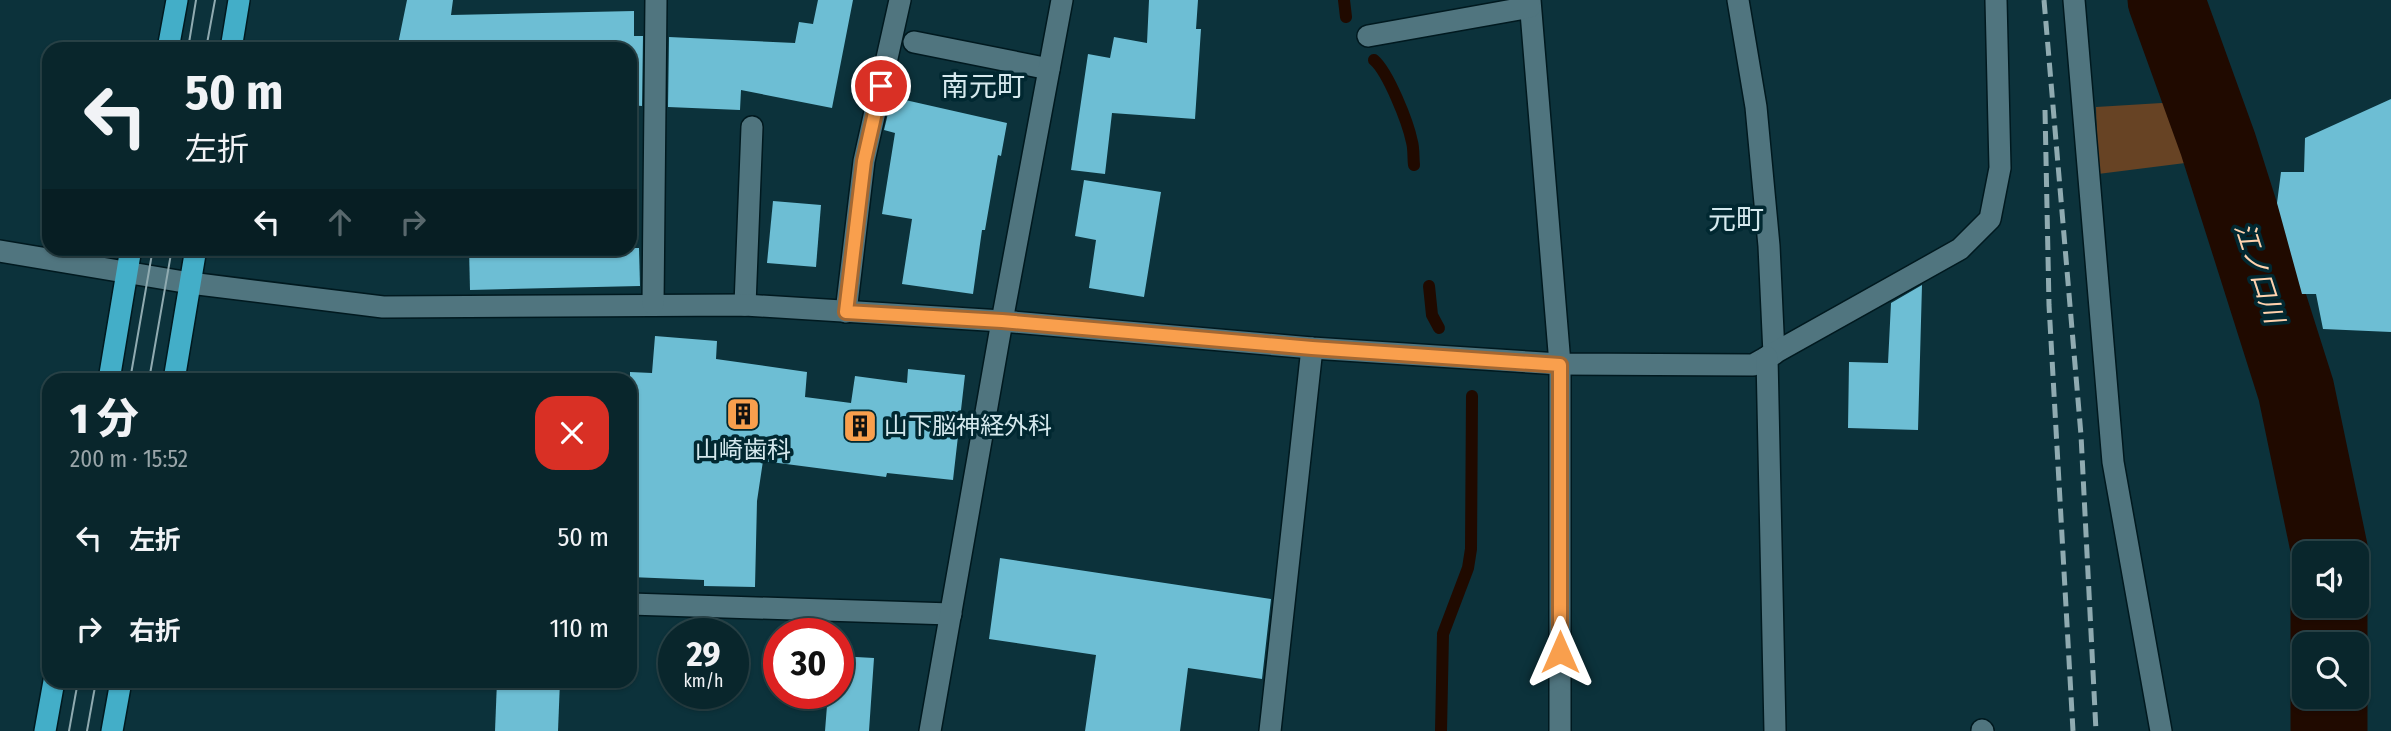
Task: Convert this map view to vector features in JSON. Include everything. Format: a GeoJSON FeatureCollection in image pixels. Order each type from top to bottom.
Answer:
{"type":"FeatureCollection","features":[{"type":"Feature","properties":{"kind":"highway"},"geometry":{"type":"LineString","coordinates":[[168,42],[177,0]]}},
{"type":"Feature","properties":{"kind":"highway"},"geometry":{"type":"LineString","coordinates":[[231,42],[239,0]]}},
{"type":"Feature","properties":{"kind":"highway"},"geometry":{"type":"LineString","coordinates":[[110,373],[130,256]]}},
{"type":"Feature","properties":{"kind":"highway"},"geometry":{"type":"LineString","coordinates":[[175,373],[195,256]]}},
{"type":"Feature","properties":{"kind":"highway"},"geometry":{"type":"LineString","coordinates":[[45,731],[53,688]]}},
{"type":"Feature","properties":{"kind":"highway"},"geometry":{"type":"LineString","coordinates":[[112,731],[120,688]]}},
{"type":"Feature","properties":{"kind":"street"},"geometry":{"type":"LineString","coordinates":[[653,304],[656,0]]}},
{"type":"Feature","properties":{"kind":"street"},"geometry":{"type":"LineString","coordinates":[[846,312],[864,161],[900,0]]}},
{"type":"Feature","properties":{"kind":"street"},"geometry":{"type":"LineString","coordinates":[[930,731],[1062,0]]}},
{"type":"Feature","properties":{"kind":"street"},"geometry":{"type":"LineString","coordinates":[[1738,0],[1756,107],[1769,246],[1775,731]]}},
{"type":"Feature","properties":{"kind":"street"},"geometry":{"type":"LineString","coordinates":[[0,251],[190,283],[383,307],[745,305],[1002,321],[1312,348],[1560,365],[1753,365],[1960,249],[1990,219],[2000,168],[1996,0]]}},
{"type":"Feature","properties":{"kind":"street"},"geometry":{"type":"LineString","coordinates":[[2074,0],[2113,462],[2161,731]]}},
{"type":"Feature","properties":{"kind":"street"},"geometry":{"type":"LineString","coordinates":[[1368,36],[1530,4],[1560,365],[1560,731]]}},
{"type":"Feature","properties":{"kind":"street"},"geometry":{"type":"LineString","coordinates":[[914,42],[1049,69]]}},
{"type":"Feature","properties":{"kind":"street"},"geometry":{"type":"LineString","coordinates":[[745,305],[752,127]]}},
{"type":"Feature","properties":{"kind":"street"},"geometry":{"type":"LineString","coordinates":[[1270,731],[1312,348]]}},
{"type":"Feature","properties":{"kind":"street"},"geometry":{"type":"LineString","coordinates":[[637,604],[951,614]]}},
{"type":"Feature","properties":{"kind":"shaded area"},"geometry":{"type":"Polygon","coordinates":[[[2178,102],[2209,160],[2098,174],[2096,107],[2178,102]]]}},
{"type":"Feature","properties":{"kind":"building"},"geometry":{"type":"Polygon","coordinates":[[[407,0],[453,0],[451,15],[634,11],[634,36],[643,36],[642,106],[637,106],[637,42],[398,42],[407,0]]]}},
{"type":"Feature","properties":{"kind":"building"},"geometry":{"type":"Polygon","coordinates":[[[818,0],[853,0],[832,108],[741,90],[740,110],[668,107],[669,37],[795,43],[799,22],[813,24],[818,0]]]}},
{"type":"Feature","properties":{"kind":"building"},"geometry":{"type":"Polygon","coordinates":[[[1149,0],[1198,0],[1196,29],[1201,29],[1195,119],[1112,113],[1105,174],[1071,170],[1088,54],[1110,58],[1114,37],[1147,43],[1149,0]]]}},
{"type":"Feature","properties":{"kind":"building"},"geometry":{"type":"Polygon","coordinates":[[[892,97],[1007,123],[1001,156],[998,155],[985,230],[982,230],[973,294],[902,284],[912,219],[882,214],[895,133],[884,130],[892,97]]]}},
{"type":"Feature","properties":{"kind":"building"},"geometry":{"type":"Polygon","coordinates":[[[2391,99],[2391,332],[2323,329],[2316,294],[2302,294],[2277,203],[2281,172],[2304,172],[2305,138],[2391,99]]]}},
{"type":"Feature","properties":{"kind":"building"},"geometry":{"type":"Polygon","coordinates":[[[1084,180],[1161,192],[1144,297],[1089,288],[1096,240],[1075,236],[1084,180]]]}},
{"type":"Feature","properties":{"kind":"building"},"geometry":{"type":"Polygon","coordinates":[[[773,201],[821,205],[816,267],[767,263],[773,201]]]}},
{"type":"Feature","properties":{"kind":"building"},"geometry":{"type":"Polygon","coordinates":[[[639,248],[640,286],[470,290],[469,256],[637,256],[639,248]]]}},
{"type":"Feature","properties":{"kind":"building"},"geometry":{"type":"Polygon","coordinates":[[[1922,285],[1918,430],[1848,428],[1849,362],[1888,363],[1891,303],[1922,285]]]}},
{"type":"Feature","properties":{"kind":"building"},"geometry":{"type":"Polygon","coordinates":[[[655,336],[717,341],[716,359],[807,372],[805,397],[851,403],[855,376],[907,383],[908,369],[965,375],[953,480],[887,473],[886,477],[763,461],[757,501],[755,587],[704,586],[704,580],[637,577],[637,373],[630,372],[652,373],[655,336]]]}},
{"type":"Feature","properties":{"kind":"building"},"geometry":{"type":"Polygon","coordinates":[[[1000,558],[1271,599],[1262,679],[1188,668],[1180,731],[1085,731],[1096,655],[989,639],[1000,558]]]}},
{"type":"Feature","properties":{"kind":"building"},"geometry":{"type":"Polygon","coordinates":[[[854,657],[874,658],[869,731],[825,731],[827,709],[854,709],[854,657]]]}},
{"type":"Feature","properties":{"kind":"building"},"geometry":{"type":"Polygon","coordinates":[[[497,688],[560,688],[558,731],[495,731],[497,688]]]}},
{"type":"Feature","properties":{"kind":"waterway"},"geometry":{"type":"LineString","coordinates":[[1344,0],[1346,17]]}},
{"type":"Feature","properties":{"kind":"waterway","name":"江ノ口川"},"geometry":{"type":"LineString","coordinates":[[2166,0],[2218,144],[2296,390],[2327,541]]}},
{"type":"Feature","properties":{"kind":"waterway"},"geometry":{"type":"LineString","coordinates":[[1374,60],[1385,75],[1402,110],[1413,145],[1414,165]]}},
{"type":"Feature","properties":{"kind":"waterway"},"geometry":{"type":"LineString","coordinates":[[1429,286],[1432,315],[1439,328]]}},
{"type":"Feature","properties":{"kind":"waterway"},"geometry":{"type":"LineString","coordinates":[[1441,731],[1443,634],[1468,568],[1471,549],[1472,396]]}},
{"type":"Feature","properties":{"kind":"waterway","name":"江ノ口川"},"geometry":{"type":"LineString","coordinates":[[2329,618],[2329,632]]}},
{"type":"Feature","properties":{"kind":"waterway","name":"江ノ口川"},"geometry":{"type":"LineString","coordinates":[[2329,709],[2329,731]]}},
{"type":"Feature","properties":{"kind":"tram line"},"geometry":{"type":"LineString","coordinates":[[189,42],[196,0]]}},
{"type":"Feature","properties":{"kind":"tram line"},"geometry":{"type":"LineString","coordinates":[[207,42],[215,0]]}},
{"type":"Feature","properties":{"kind":"tram line"},"geometry":{"type":"LineString","coordinates":[[131,373],[152,256]]}},
{"type":"Feature","properties":{"kind":"tram line"},"geometry":{"type":"LineString","coordinates":[[150,373],[171,256]]}},
{"type":"Feature","properties":{"kind":"tram line"},"geometry":{"type":"LineString","coordinates":[[69,731],[77,688]]}},
{"type":"Feature","properties":{"kind":"tram line"},"geometry":{"type":"LineString","coordinates":[[87,731],[95,688]]}},
{"type":"Feature","properties":{"kind":"railway"},"geometry":{"type":"LineString","coordinates":[[2044,0],[2081,435],[2096,731]]}},
{"type":"Feature","properties":{"kind":"railway"},"geometry":{"type":"LineString","coordinates":[[2045,110],[2049,305],[2073,731]]}},
{"type":"Feature","properties":{"kind":"place","name":"山崎歯科"},"geometry":{"type":"Point","coordinates":[743,414]}},
{"type":"Feature","properties":{"kind":"place","name":"山下脳神経外科"},"geometry":{"type":"Point","coordinates":[860,426]}},
{"type":"Feature","properties":{"kind":"district","name":"南元町"},"geometry":{"type":"Point","coordinates":[983,86]}},
{"type":"Feature","properties":{"kind":"district","name":"元町"},"geometry":{"type":"Point","coordinates":[1736,219]}},
{"type":"Feature","properties":{"kind":"route"},"geometry":{"type":"LineString","coordinates":[[881,86],[864,161],[846,312],[1002,321],[1312,348],[1560,365],[1560,652]]}}]}
